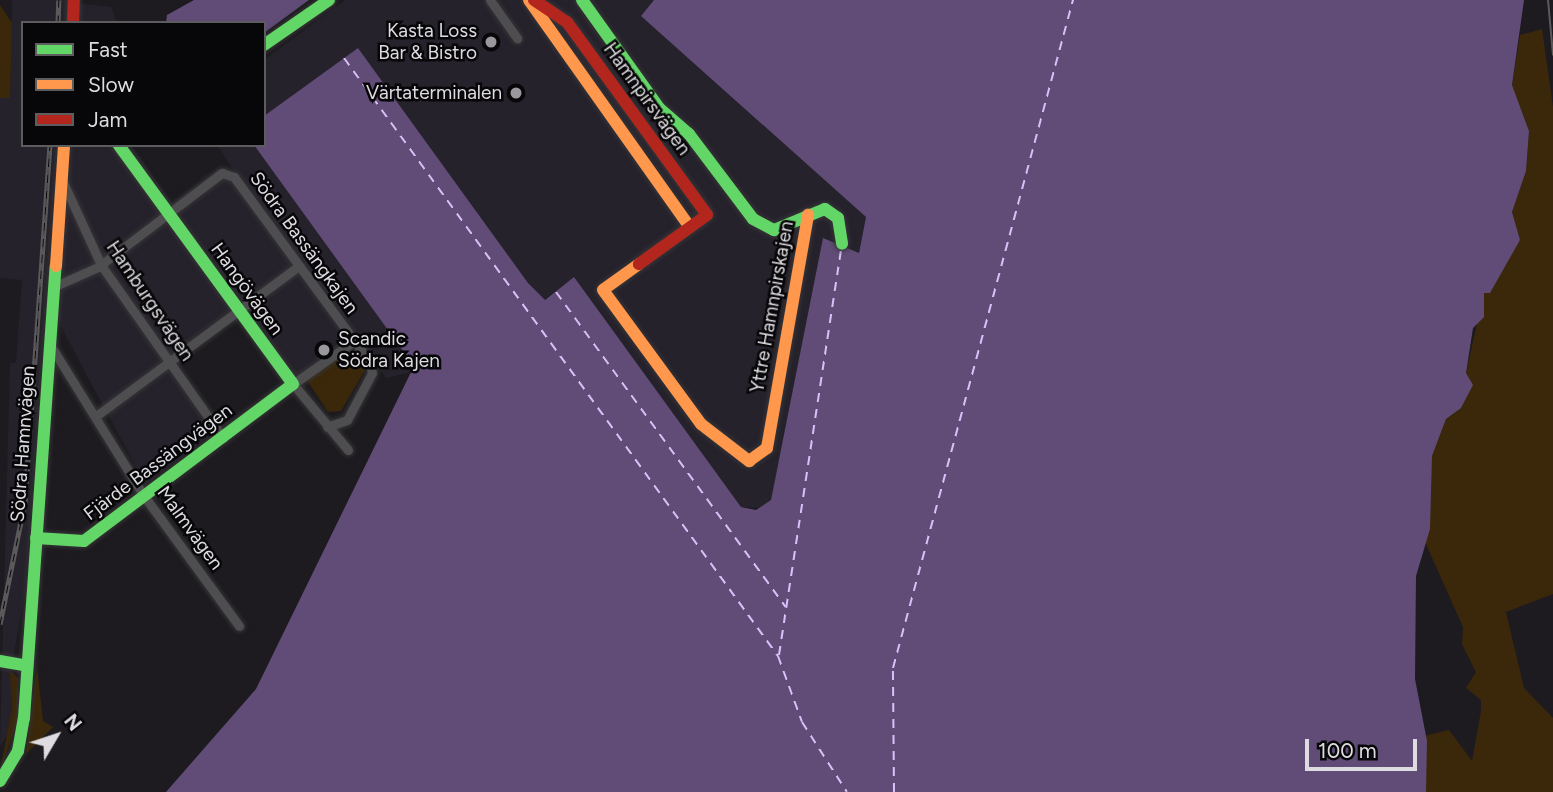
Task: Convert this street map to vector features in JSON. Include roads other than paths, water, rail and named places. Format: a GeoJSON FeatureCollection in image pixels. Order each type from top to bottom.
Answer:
{"type":"FeatureCollection","features":[{"type":"Feature","properties":{"kind":"main road"},"geometry":{"type":"LineString","coordinates":[[73,21],[74,0]]}},
{"type":"Feature","properties":{"kind":"main road"},"geometry":{"type":"LineString","coordinates":[[266,45],[329,0]]}},
{"type":"Feature","properties":{"kind":"main road","name":"Hamnpirsvägen"},"geometry":{"type":"LineString","coordinates":[[532,0],[567,22],[707,215],[690,227],[532,0]]}},
{"type":"Feature","properties":{"kind":"main road","name":"Hamnpirsvägen"},"geometry":{"type":"LineString","coordinates":[[582,0],[659,108],[689,134],[735,193],[770,229],[808,215]]}},
{"type":"Feature","properties":{"kind":"main road","name":"Södra Hamnvägen"},"geometry":{"type":"LineString","coordinates":[[0,781],[22,738],[20,665],[36,538],[64,147]]}},
{"type":"Feature","properties":{"kind":"main road","name":"Hangövägen"},"geometry":{"type":"LineString","coordinates":[[122,147],[293,384]]}},
{"type":"Feature","properties":{"kind":"main road","name":"Yttre Hamnpirskajen"},"geometry":{"type":"LineString","coordinates":[[690,227],[603,290],[701,424],[735,455],[755,461],[767,448],[808,215],[834,214],[842,244]]}},
{"type":"Feature","properties":{"kind":"main road","name":"Fjärde Bassängvägen"},"geometry":{"type":"LineString","coordinates":[[36,538],[84,541],[293,384]]}},
{"type":"Feature","properties":{"kind":"main road"},"geometry":{"type":"LineString","coordinates":[[0,662],[20,665]]}},
{"type":"Feature","properties":{"kind":"street"},"geometry":{"type":"LineString","coordinates":[[490,0],[517,38]]}},
{"type":"Feature","properties":{"kind":"street","name":"Södra Bassängkajen"},"geometry":{"type":"LineString","coordinates":[[170,216],[222,173],[234,177],[354,341],[372,373],[348,420],[327,427]]}},
{"type":"Feature","properties":{"kind":"street","name":"Hamburgsvägen"},"geometry":{"type":"LineString","coordinates":[[61,178],[100,265],[223,438]]}},
{"type":"Feature","properties":{"kind":"street"},"geometry":{"type":"LineString","coordinates":[[53,287],[100,265],[170,216]]}},
{"type":"Feature","properties":{"kind":"street"},"geometry":{"type":"LineString","coordinates":[[96,416],[299,267]]}},
{"type":"Feature","properties":{"kind":"street"},"geometry":{"type":"LineString","coordinates":[[293,384],[354,341]]}},
{"type":"Feature","properties":{"kind":"street","name":"Malmvägen"},"geometry":{"type":"LineString","coordinates":[[49,343],[144,496],[239,626]]}},
{"type":"Feature","properties":{"kind":"street","name":"Hangövägen"},"geometry":{"type":"LineString","coordinates":[[293,384],[348,450]]}},
{"type":"Feature","properties":{"kind":"tram line"},"geometry":{"type":"LineString","coordinates":[[1548,0],[1553,55]]}},
{"type":"Feature","properties":{"kind":"railway"},"geometry":{"type":"LineString","coordinates":[[58,21],[59,0]]}},
{"type":"Feature","properties":{"kind":"railway"},"geometry":{"type":"LineString","coordinates":[[0,624],[25,502],[50,147]]}},
{"type":"Feature","properties":{"kind":"place","name":"Kasta Loss Bar & Bistro"},"geometry":{"type":"Point","coordinates":[491,42]}},
{"type":"Feature","properties":{"kind":"place","name":"Värtaterminalen"},"geometry":{"type":"Point","coordinates":[516,93]}},
{"type":"Feature","properties":{"kind":"place","name":"Scandic Södra Kajen"},"geometry":{"type":"Point","coordinates":[324,350]}}]}
